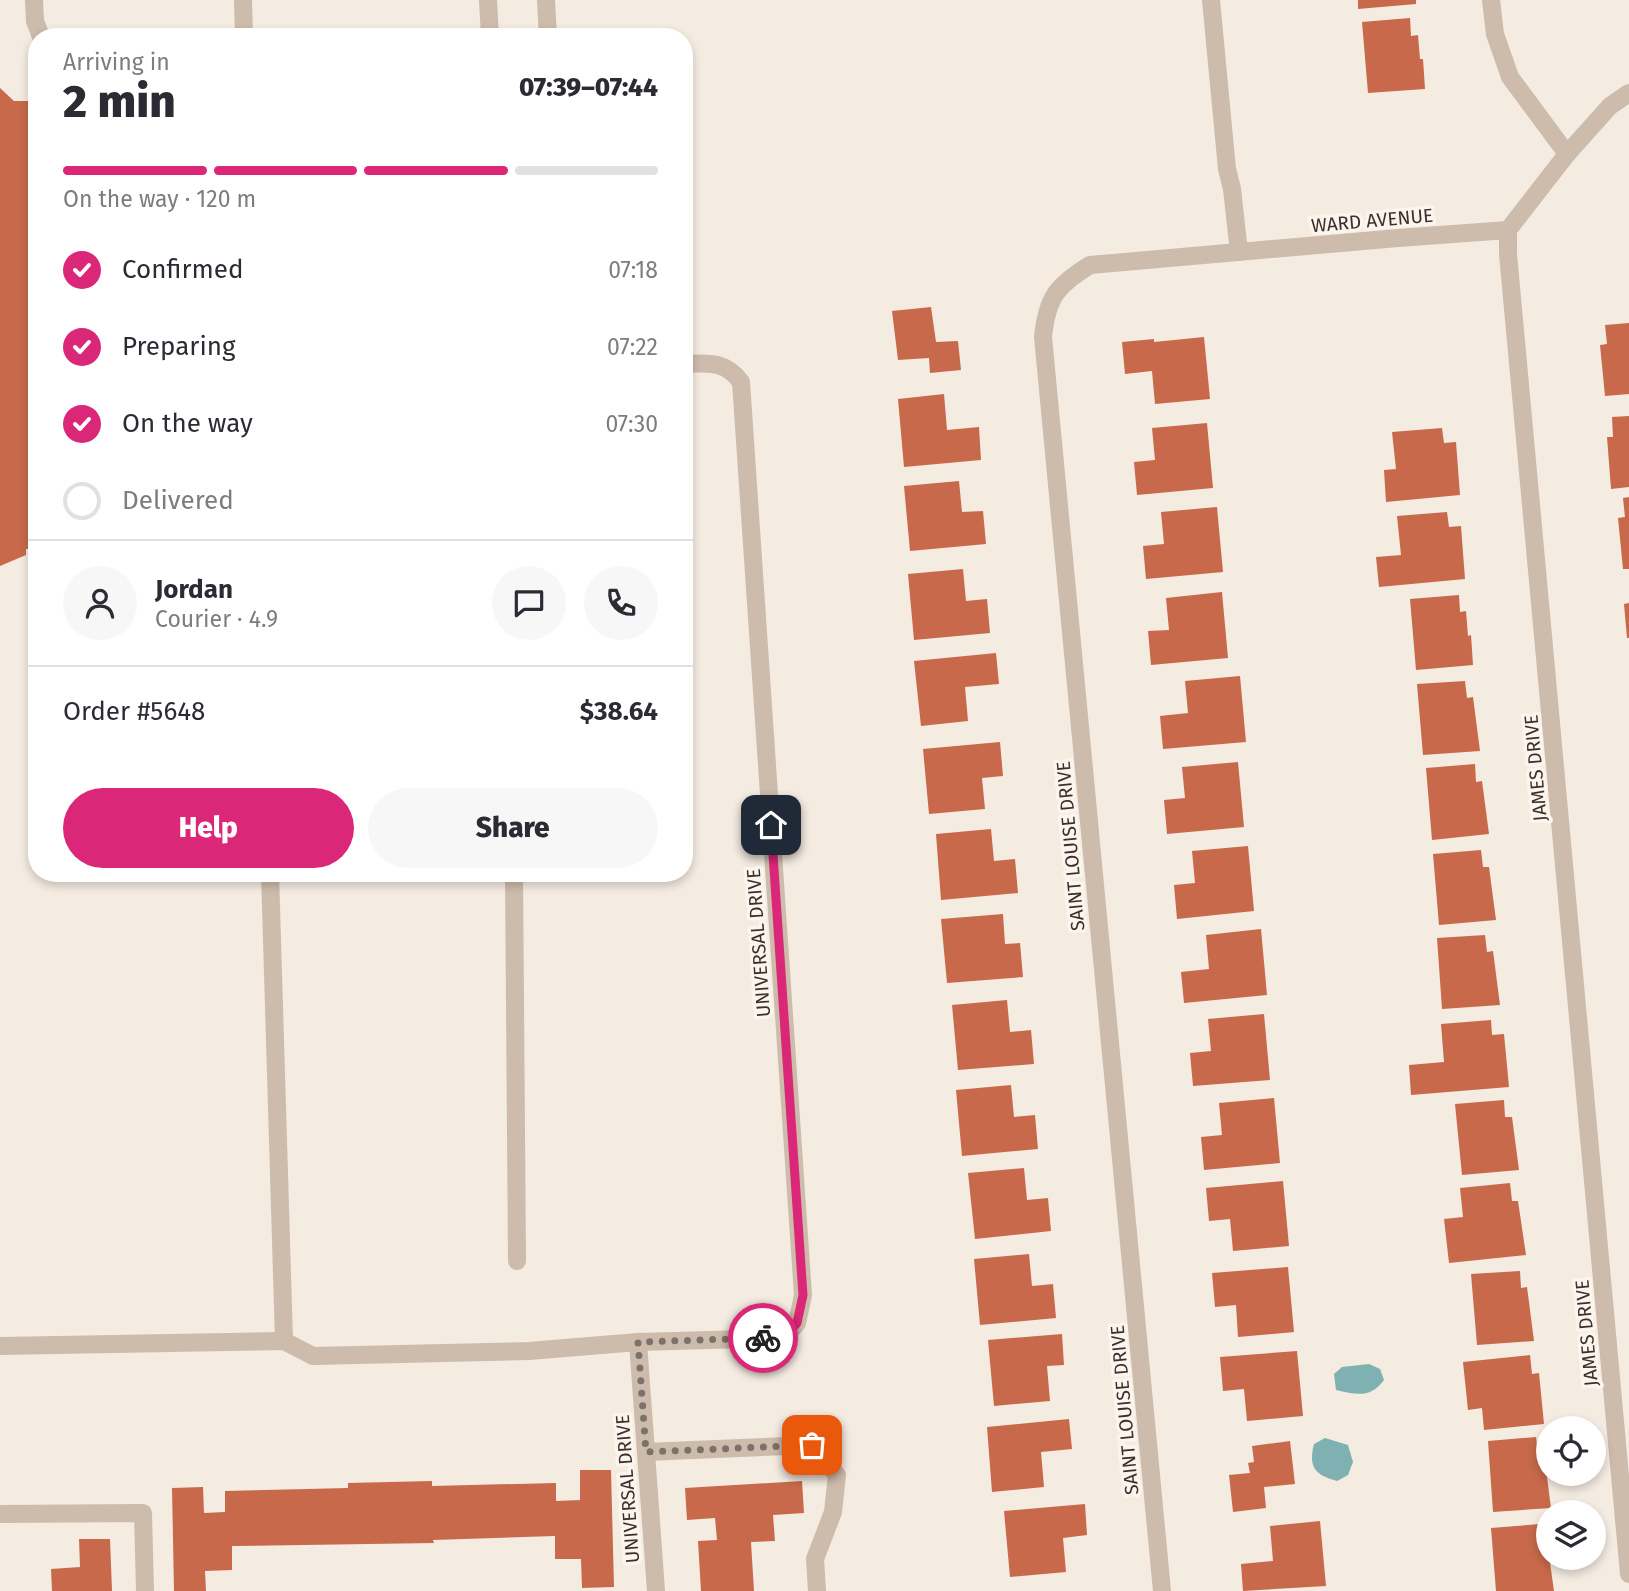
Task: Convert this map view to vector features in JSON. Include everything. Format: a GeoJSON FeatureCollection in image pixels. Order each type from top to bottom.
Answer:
{"type":"FeatureCollection","features":[{"type":"Feature","properties":{"kind":"street"},"geometry":{"type":"LineString","coordinates":[[34,0],[38,28]]}},
{"type":"Feature","properties":{"kind":"street"},"geometry":{"type":"LineString","coordinates":[[243,0],[244,28]]}},
{"type":"Feature","properties":{"kind":"street"},"geometry":{"type":"LineString","coordinates":[[488,0],[490,28]]}},
{"type":"Feature","properties":{"kind":"street"},"geometry":{"type":"LineString","coordinates":[[546,0],[548,28]]}},
{"type":"Feature","properties":{"kind":"street"},"geometry":{"type":"LineString","coordinates":[[1211,0],[1227,169],[1239,252]]}},
{"type":"Feature","properties":{"kind":"street"},"geometry":{"type":"LineString","coordinates":[[1491,0],[1495,34],[1510,77],[1567,154]]}},
{"type":"Feature","properties":{"kind":"street"},"geometry":{"type":"LineString","coordinates":[[1508,230],[1567,154],[1610,106],[1629,93]]}},
{"type":"Feature","properties":{"kind":"street","name":"WARD AVENUE"},"geometry":{"type":"LineString","coordinates":[[1239,252],[1508,230]]}},
{"type":"Feature","properties":{"kind":"street","name":"JAMES DRIVE"},"geometry":{"type":"LineString","coordinates":[[1508,230],[1508,254],[1629,1574]]}},
{"type":"Feature","properties":{"kind":"street","name":"SAINT LOUISE DRIVE"},"geometry":{"type":"LineString","coordinates":[[1162,1591],[1043,337],[1046,313],[1054,293],[1069,278],[1090,265],[1239,252]]}},
{"type":"Feature","properties":{"kind":"street","name":"UNIVERSAL DRIVE"},"geometry":{"type":"LineString","coordinates":[[656,1591],[638,1342],[771,1338],[784,1329],[791,1319],[794,1306],[741,390],[726,375],[712,367],[693,366]]}},
{"type":"Feature","properties":{"kind":"street"},"geometry":{"type":"LineString","coordinates":[[270,882],[284,1341]]}},
{"type":"Feature","properties":{"kind":"street"},"geometry":{"type":"LineString","coordinates":[[514,882],[517,1261]]}},
{"type":"Feature","properties":{"kind":"street"},"geometry":{"type":"LineString","coordinates":[[0,1346],[284,1341],[313,1356],[529,1351],[638,1342]]}},
{"type":"Feature","properties":{"kind":"street"},"geometry":{"type":"LineString","coordinates":[[646,1452],[812,1445],[837,1475],[833,1512],[815,1559],[817,1591]]}},
{"type":"Feature","properties":{"kind":"street"},"geometry":{"type":"LineString","coordinates":[[0,1514],[143,1513],[145,1591]]}},
{"type":"Feature","properties":{"kind":"water"},"geometry":{"type":"Polygon","coordinates":[[[1369,1364],[1380,1369],[1384,1380],[1374,1390],[1357,1394],[1336,1390],[1334,1374],[1342,1367],[1369,1364]]]}},
{"type":"Feature","properties":{"kind":"water"},"geometry":{"type":"Polygon","coordinates":[[[1325,1438],[1348,1445],[1353,1462],[1348,1475],[1337,1481],[1318,1473],[1313,1464],[1314,1444],[1325,1438]]]}},
{"type":"Feature","properties":{"kind":"building"},"geometry":{"type":"Polygon","coordinates":[[[1358,0],[1416,0],[1416,4],[1358,9],[1358,0]]]}},
{"type":"Feature","properties":{"kind":"building"},"geometry":{"type":"Polygon","coordinates":[[[1410,18],[1411,36],[1418,35],[1425,89],[1368,93],[1362,22],[1410,18]]]}},
{"type":"Feature","properties":{"kind":"building"},"geometry":{"type":"Polygon","coordinates":[[[0,88],[14,101],[28,101],[28,549],[26,555],[0,566],[0,88]]]}},
{"type":"Feature","properties":{"kind":"building"},"geometry":{"type":"Polygon","coordinates":[[[931,307],[936,342],[958,341],[961,370],[930,373],[929,358],[898,360],[892,311],[931,307]]]}},
{"type":"Feature","properties":{"kind":"building"},"geometry":{"type":"Polygon","coordinates":[[[1629,323],[1629,394],[1605,396],[1600,345],[1607,344],[1605,325],[1629,323]]]}},
{"type":"Feature","properties":{"kind":"building"},"geometry":{"type":"Polygon","coordinates":[[[1204,337],[1210,399],[1155,404],[1152,371],[1125,374],[1122,342],[1204,337]]]}},
{"type":"Feature","properties":{"kind":"building"},"geometry":{"type":"Polygon","coordinates":[[[944,394],[947,430],[979,427],[981,460],[904,467],[898,399],[944,394]]]}},
{"type":"Feature","properties":{"kind":"building"},"geometry":{"type":"Polygon","coordinates":[[[1629,416],[1629,487],[1611,489],[1607,437],[1613,437],[1612,417],[1629,416]]]}},
{"type":"Feature","properties":{"kind":"building"},"geometry":{"type":"Polygon","coordinates":[[[1207,423],[1213,488],[1137,495],[1134,462],[1155,460],[1152,428],[1207,423]]]}},
{"type":"Feature","properties":{"kind":"building"},"geometry":{"type":"Polygon","coordinates":[[[1442,428],[1444,443],[1456,442],[1460,495],[1386,502],[1384,470],[1396,469],[1392,432],[1442,428]]]}},
{"type":"Feature","properties":{"kind":"building"},"geometry":{"type":"Polygon","coordinates":[[[959,481],[962,512],[983,511],[986,544],[910,551],[904,486],[959,481]]]}},
{"type":"Feature","properties":{"kind":"building"},"geometry":{"type":"Polygon","coordinates":[[[1629,497],[1629,569],[1623,569],[1618,518],[1625,517],[1623,498],[1629,497]]]}},
{"type":"Feature","properties":{"kind":"building"},"geometry":{"type":"Polygon","coordinates":[[[1217,507],[1223,572],[1146,579],[1143,546],[1164,544],[1161,512],[1217,507]]]}},
{"type":"Feature","properties":{"kind":"building"},"geometry":{"type":"Polygon","coordinates":[[[1447,512],[1449,527],[1461,526],[1465,579],[1379,587],[1376,557],[1401,555],[1397,516],[1447,512]]]}},
{"type":"Feature","properties":{"kind":"building"},"geometry":{"type":"Polygon","coordinates":[[[963,569],[966,601],[987,599],[990,633],[914,640],[908,574],[963,569]]]}},
{"type":"Feature","properties":{"kind":"building"},"geometry":{"type":"Polygon","coordinates":[[[1222,592],[1228,658],[1151,665],[1148,631],[1169,630],[1166,598],[1222,592]]]}},
{"type":"Feature","properties":{"kind":"building"},"geometry":{"type":"Polygon","coordinates":[[[1459,595],[1460,612],[1466,611],[1468,636],[1471,635],[1473,665],[1416,670],[1410,599],[1459,595]]]}},
{"type":"Feature","properties":{"kind":"building"},"geometry":{"type":"Polygon","coordinates":[[[1629,603],[1629,638],[1627,638],[1624,604],[1629,603]]]}},
{"type":"Feature","properties":{"kind":"building"},"geometry":{"type":"Polygon","coordinates":[[[996,653],[999,684],[965,687],[968,721],[921,726],[914,661],[996,653]]]}},
{"type":"Feature","properties":{"kind":"building"},"geometry":{"type":"Polygon","coordinates":[[[1240,676],[1246,742],[1163,749],[1160,716],[1188,713],[1185,681],[1240,676]]]}},
{"type":"Feature","properties":{"kind":"building"},"geometry":{"type":"Polygon","coordinates":[[[1465,681],[1467,698],[1473,697],[1480,751],[1423,755],[1417,684],[1465,681]]]}},
{"type":"Feature","properties":{"kind":"building"},"geometry":{"type":"Polygon","coordinates":[[[1000,742],[1003,776],[982,778],[985,809],[929,814],[923,749],[1000,742]]]}},
{"type":"Feature","properties":{"kind":"building"},"geometry":{"type":"Polygon","coordinates":[[[1238,762],[1244,827],[1167,834],[1164,800],[1185,798],[1182,767],[1238,762]]]}},
{"type":"Feature","properties":{"kind":"building"},"geometry":{"type":"Polygon","coordinates":[[[1475,764],[1476,782],[1482,781],[1489,834],[1432,840],[1426,768],[1475,764]]]}},
{"type":"Feature","properties":{"kind":"building"},"geometry":{"type":"Polygon","coordinates":[[[991,829],[994,861],[1015,859],[1018,893],[941,900],[936,834],[991,829]]]}},
{"type":"Feature","properties":{"kind":"building"},"geometry":{"type":"Polygon","coordinates":[[[1248,846],[1254,911],[1177,919],[1174,885],[1195,883],[1192,851],[1248,846]]]}},
{"type":"Feature","properties":{"kind":"building"},"geometry":{"type":"Polygon","coordinates":[[[1481,850],[1483,867],[1489,867],[1496,920],[1439,925],[1433,854],[1481,850]]]}},
{"type":"Feature","properties":{"kind":"building"},"geometry":{"type":"Polygon","coordinates":[[[1003,914],[1005,944],[1020,943],[1023,977],[947,983],[941,919],[1003,914]]]}},
{"type":"Feature","properties":{"kind":"building"},"geometry":{"type":"Polygon","coordinates":[[[1261,929],[1267,995],[1184,1003],[1181,972],[1209,969],[1206,935],[1261,929]]]}},
{"type":"Feature","properties":{"kind":"building"},"geometry":{"type":"Polygon","coordinates":[[[1485,935],[1487,952],[1493,951],[1500,1005],[1442,1009],[1437,938],[1485,935]]]}},
{"type":"Feature","properties":{"kind":"building"},"geometry":{"type":"Polygon","coordinates":[[[1007,1000],[1010,1032],[1031,1030],[1034,1064],[958,1070],[952,1005],[1007,1000]]]}},
{"type":"Feature","properties":{"kind":"building"},"geometry":{"type":"Polygon","coordinates":[[[1264,1014],[1270,1080],[1193,1086],[1190,1053],[1211,1051],[1208,1019],[1264,1014]]]}},
{"type":"Feature","properties":{"kind":"building"},"geometry":{"type":"Polygon","coordinates":[[[1491,1020],[1492,1035],[1504,1034],[1509,1087],[1411,1095],[1409,1065],[1444,1062],[1441,1024],[1491,1020]]]}},
{"type":"Feature","properties":{"kind":"building"},"geometry":{"type":"Polygon","coordinates":[[[1011,1085],[1014,1117],[1035,1115],[1038,1149],[962,1156],[956,1090],[1011,1085]]]}},
{"type":"Feature","properties":{"kind":"building"},"geometry":{"type":"Polygon","coordinates":[[[1274,1098],[1280,1163],[1204,1170],[1201,1137],[1222,1135],[1219,1103],[1274,1098]]]}},
{"type":"Feature","properties":{"kind":"building"},"geometry":{"type":"Polygon","coordinates":[[[1504,1100],[1505,1117],[1512,1117],[1519,1170],[1462,1175],[1455,1104],[1504,1100]]]}},
{"type":"Feature","properties":{"kind":"building"},"geometry":{"type":"Polygon","coordinates":[[[1024,1168],[1027,1200],[1048,1198],[1051,1231],[975,1239],[968,1173],[1024,1168]]]}},
{"type":"Feature","properties":{"kind":"building"},"geometry":{"type":"Polygon","coordinates":[[[1283,1181],[1289,1246],[1233,1251],[1230,1219],[1209,1221],[1206,1188],[1283,1181]]]}},
{"type":"Feature","properties":{"kind":"building"},"geometry":{"type":"Polygon","coordinates":[[[1510,1183],[1512,1201],[1518,1201],[1526,1255],[1449,1263],[1444,1219],[1463,1217],[1460,1188],[1510,1183]]]}},
{"type":"Feature","properties":{"kind":"building"},"geometry":{"type":"Polygon","coordinates":[[[1029,1254],[1032,1286],[1053,1284],[1056,1318],[980,1325],[974,1259],[1029,1254]]]}},
{"type":"Feature","properties":{"kind":"building"},"geometry":{"type":"Polygon","coordinates":[[[1288,1267],[1294,1332],[1238,1337],[1236,1305],[1215,1307],[1212,1273],[1288,1267]]]}},
{"type":"Feature","properties":{"kind":"building"},"geometry":{"type":"Polygon","coordinates":[[[1520,1271],[1521,1288],[1527,1287],[1534,1341],[1477,1345],[1471,1274],[1520,1271]]]}},
{"type":"Feature","properties":{"kind":"building"},"geometry":{"type":"Polygon","coordinates":[[[1062,1334],[1064,1365],[1047,1366],[1050,1401],[994,1406],[988,1340],[1062,1334]]]}},
{"type":"Feature","properties":{"kind":"building"},"geometry":{"type":"Polygon","coordinates":[[[1297,1351],[1303,1416],[1247,1421],[1244,1389],[1223,1391],[1220,1357],[1297,1351]]]}},
{"type":"Feature","properties":{"kind":"building"},"geometry":{"type":"Polygon","coordinates":[[[1530,1355],[1532,1374],[1539,1373],[1543,1416],[1536,1416],[1536,1425],[1484,1430],[1482,1408],[1468,1410],[1463,1362],[1530,1355]]]}},
{"type":"Feature","properties":{"kind":"building"},"geometry":{"type":"Polygon","coordinates":[[[1069,1419],[1072,1449],[1041,1452],[1044,1487],[992,1492],[987,1427],[1069,1419]]]}},
{"type":"Feature","properties":{"kind":"building"},"geometry":{"type":"Polygon","coordinates":[[[1536,1437],[1536,1486],[1548,1486],[1550,1500],[1536,1500],[1536,1509],[1493,1512],[1488,1441],[1536,1437]]]}},
{"type":"Feature","properties":{"kind":"building"},"geometry":{"type":"Polygon","coordinates":[[[1290,1441],[1295,1484],[1264,1487],[1266,1508],[1233,1512],[1229,1475],[1250,1473],[1248,1463],[1254,1462],[1252,1446],[1290,1441]]]}},
{"type":"Feature","properties":{"kind":"building"},"geometry":{"type":"Polygon","coordinates":[[[580,1470],[611,1470],[614,1587],[582,1588],[581,1559],[555,1559],[555,1536],[433,1540],[434,1543],[232,1546],[232,1570],[205,1571],[206,1591],[174,1591],[172,1488],[203,1487],[204,1513],[225,1512],[225,1491],[348,1488],[348,1483],[432,1481],[432,1486],[556,1483],[556,1501],[580,1500],[580,1470]]]}},
{"type":"Feature","properties":{"kind":"building"},"geometry":{"type":"Polygon","coordinates":[[[802,1481],[804,1513],[773,1515],[775,1541],[751,1542],[754,1591],[701,1591],[698,1541],[717,1540],[715,1518],[687,1520],[685,1488],[802,1481]]]}},
{"type":"Feature","properties":{"kind":"building"},"geometry":{"type":"Polygon","coordinates":[[[1085,1504],[1087,1535],[1063,1538],[1066,1572],[1010,1577],[1004,1511],[1085,1504]]]}},
{"type":"Feature","properties":{"kind":"building"},"geometry":{"type":"Polygon","coordinates":[[[1320,1521],[1326,1586],[1243,1591],[1241,1564],[1273,1561],[1270,1526],[1320,1521]]]}},
{"type":"Feature","properties":{"kind":"building"},"geometry":{"type":"Polygon","coordinates":[[[1536,1524],[1536,1570],[1551,1570],[1554,1591],[1496,1591],[1491,1528],[1536,1524]]]}},
{"type":"Feature","properties":{"kind":"building"},"geometry":{"type":"Polygon","coordinates":[[[79,1539],[110,1539],[112,1591],[52,1591],[51,1569],[80,1567],[79,1539]]]}},
{"type":"Feature","properties":{"kind":"way so far"},"geometry":{"type":"LineString","coordinates":[[763,1338],[638,1342],[646,1452],[812,1445]]}},
{"type":"Feature","properties":{"kind":"route"},"geometry":{"type":"LineString","coordinates":[[763,1338],[784,1338],[797,1323],[803,1295],[771,825]]}}]}
